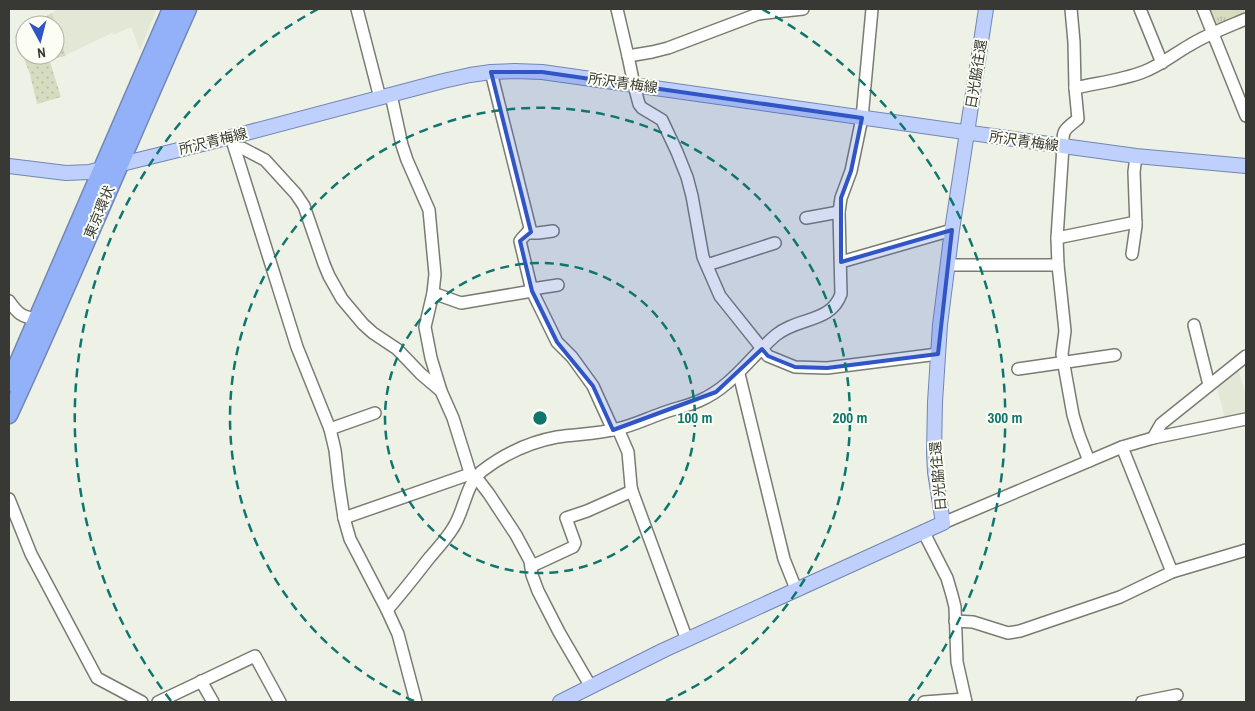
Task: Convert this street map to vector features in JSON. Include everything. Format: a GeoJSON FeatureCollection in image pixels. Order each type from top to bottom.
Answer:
{"type":"FeatureCollection","features":[{"type":"Feature","properties":{"kind":"highway","name":"東京環状"},"geometry":{"type":"LineString","coordinates":[[9,384],[172,9]]}},
{"type":"Feature","properties":{"kind":"highway","name":"東京環状"},"geometry":{"type":"LineString","coordinates":[[9,415],[188,9]]}},
{"type":"Feature","properties":{"kind":"main road","name":"日光脇往還"},"geometry":{"type":"LineString","coordinates":[[560,702],[686,640],[943,523],[934,453],[938,354],[947,265],[986,9]]}},
{"type":"Feature","properties":{"kind":"main road","name":"所沢青梅線"},"geometry":{"type":"LineString","coordinates":[[9,166],[66,173],[101,169],[233,143],[386,96],[470,75],[515,71],[542,72],[1136,156],[1246,166]]}},
{"type":"Feature","properties":{"kind":"street"},"geometry":{"type":"LineString","coordinates":[[357,9],[407,160],[429,210],[435,274],[433,293],[425,327],[430,358],[441,391],[453,418],[473,478],[489,494],[516,535],[532,566],[532,575],[538,591],[591,687]]}},
{"type":"Feature","properties":{"kind":"street"},"geometry":{"type":"LineString","coordinates":[[617,9],[640,104],[642,108],[662,120],[677,152],[692,196],[702,257],[720,296],[762,350],[768,356],[795,367],[827,368],[938,354]]}},
{"type":"Feature","properties":{"kind":"street"},"geometry":{"type":"LineString","coordinates":[[628,56],[668,48],[758,14],[803,9]]}},
{"type":"Feature","properties":{"kind":"street"},"geometry":{"type":"LineString","coordinates":[[344,518],[473,478],[509,453],[534,442],[557,437],[615,430],[700,400],[716,392],[739,374],[778,333],[788,327],[827,313],[832,309],[838,302],[841,294],[839,212],[841,198],[851,171],[862,118],[872,9]]}},
{"type":"Feature","properties":{"kind":"street"},"geometry":{"type":"LineString","coordinates":[[1071,9],[1078,119],[1068,126],[1062,135],[1063,146],[1057,238],[1058,265],[1064,331],[1062,354],[1073,415],[1089,461]]}},
{"type":"Feature","properties":{"kind":"street"},"geometry":{"type":"LineString","coordinates":[[1140,9],[1162,63]]}},
{"type":"Feature","properties":{"kind":"street"},"geometry":{"type":"LineString","coordinates":[[1203,9],[1246,114]]}},
{"type":"Feature","properties":{"kind":"street"},"geometry":{"type":"LineString","coordinates":[[1075,88],[1142,72],[1162,63],[1213,32],[1246,20]]}},
{"type":"Feature","properties":{"kind":"street"},"geometry":{"type":"LineString","coordinates":[[491,72],[530,228],[528,233]]}},
{"type":"Feature","properties":{"kind":"street"},"geometry":{"type":"LineString","coordinates":[[233,143],[265,160],[296,194],[304,206],[324,264],[342,299],[363,324],[397,349],[428,381],[441,391]]}},
{"type":"Feature","properties":{"kind":"street"},"geometry":{"type":"LineString","coordinates":[[233,143],[296,347],[330,429],[335,450],[338,485],[350,539],[398,634],[416,702]]}},
{"type":"Feature","properties":{"kind":"street"},"geometry":{"type":"LineString","coordinates":[[1132,254],[1136,222],[1134,172],[1136,156]]}},
{"type":"Feature","properties":{"kind":"street"},"geometry":{"type":"LineString","coordinates":[[806,218],[839,212]]}},
{"type":"Feature","properties":{"kind":"street"},"geometry":{"type":"LineString","coordinates":[[1057,238],[1136,222]]}},
{"type":"Feature","properties":{"kind":"street"},"geometry":{"type":"LineString","coordinates":[[841,262],[952,230]]}},
{"type":"Feature","properties":{"kind":"street"},"geometry":{"type":"LineString","coordinates":[[553,231],[528,233],[520,241],[532,290],[557,342],[572,357],[593,386],[628,452],[632,491],[686,640]]}},
{"type":"Feature","properties":{"kind":"street"},"geometry":{"type":"LineString","coordinates":[[707,265],[775,243]]}},
{"type":"Feature","properties":{"kind":"street"},"geometry":{"type":"LineString","coordinates":[[947,265],[1058,265]]}},
{"type":"Feature","properties":{"kind":"street"},"geometry":{"type":"LineString","coordinates":[[433,293],[461,303],[558,285]]}},
{"type":"Feature","properties":{"kind":"street"},"geometry":{"type":"LineString","coordinates":[[9,301],[21,315],[37,319]]}},
{"type":"Feature","properties":{"kind":"street"},"geometry":{"type":"LineString","coordinates":[[1194,325],[1209,385]]}},
{"type":"Feature","properties":{"kind":"street"},"geometry":{"type":"LineString","coordinates":[[1018,370],[1115,355]]}},
{"type":"Feature","properties":{"kind":"street"},"geometry":{"type":"LineString","coordinates":[[1153,438],[1161,424],[1246,356]]}},
{"type":"Feature","properties":{"kind":"street"},"geometry":{"type":"LineString","coordinates":[[739,374],[784,559],[796,589]]}},
{"type":"Feature","properties":{"kind":"street"},"geometry":{"type":"LineString","coordinates":[[330,429],[375,413]]}},
{"type":"Feature","properties":{"kind":"street"},"geometry":{"type":"LineString","coordinates":[[943,523],[1122,447],[1153,438],[1246,419]]}},
{"type":"Feature","properties":{"kind":"street"},"geometry":{"type":"LineString","coordinates":[[1122,447],[1172,572]]}},
{"type":"Feature","properties":{"kind":"street"},"geometry":{"type":"LineString","coordinates":[[387,610],[454,526],[473,478]]}},
{"type":"Feature","properties":{"kind":"street"},"geometry":{"type":"LineString","coordinates":[[532,566],[573,547],[575,542],[566,518],[632,491]]}},
{"type":"Feature","properties":{"kind":"street"},"geometry":{"type":"LineString","coordinates":[[9,499],[31,554],[97,678],[142,702]]}},
{"type":"Feature","properties":{"kind":"street"},"geometry":{"type":"LineString","coordinates":[[923,531],[947,578],[955,607],[957,662],[965,701],[924,702]]}},
{"type":"Feature","properties":{"kind":"street"},"geometry":{"type":"LineString","coordinates":[[955,621],[973,622],[1008,633],[1020,631],[1120,597],[1172,572],[1246,550]]}},
{"type":"Feature","properties":{"kind":"street"},"geometry":{"type":"LineString","coordinates":[[158,702],[255,656],[280,702]]}},
{"type":"Feature","properties":{"kind":"street"},"geometry":{"type":"LineString","coordinates":[[201,681],[213,702]]}},
{"type":"Feature","properties":{"kind":"street"},"geometry":{"type":"LineString","coordinates":[[1142,702],[1177,695]]}},
{"type":"Feature","properties":{"kind":"highlighted area"},"geometry":{"type":"Polygon","coordinates":[[[491,72],[542,72],[862,118],[851,171],[841,198],[841,262],[952,230],[938,354],[827,368],[795,367],[768,356],[762,349],[716,392],[613,430],[593,386],[557,342],[532,291],[520,241],[531,232],[491,72]]]}},
{"type":"Feature","properties":{"kind":"shaded area"},"geometry":{"type":"Polygon","coordinates":[[[58,9],[157,9],[140,50],[138,50],[139,48],[131,27],[113,35],[112,33],[66,55],[65,15],[53,15],[52,13],[58,9]]]}},
{"type":"Feature","properties":{"kind":"shaded area"},"geometry":{"type":"Polygon","coordinates":[[[1238,368],[1246,396],[1246,414],[1225,418],[1216,384],[1238,368]]]}},
{"type":"Feature","properties":{"kind":"green space"},"geometry":{"type":"Polygon","coordinates":[[[1207,9],[1246,9],[1246,16],[1218,27],[1214,26],[1207,9]]]}},
{"type":"Feature","properties":{"kind":"green space"},"geometry":{"type":"Polygon","coordinates":[[[26,65],[51,65],[61,97],[37,104],[26,65]]]}}]}
